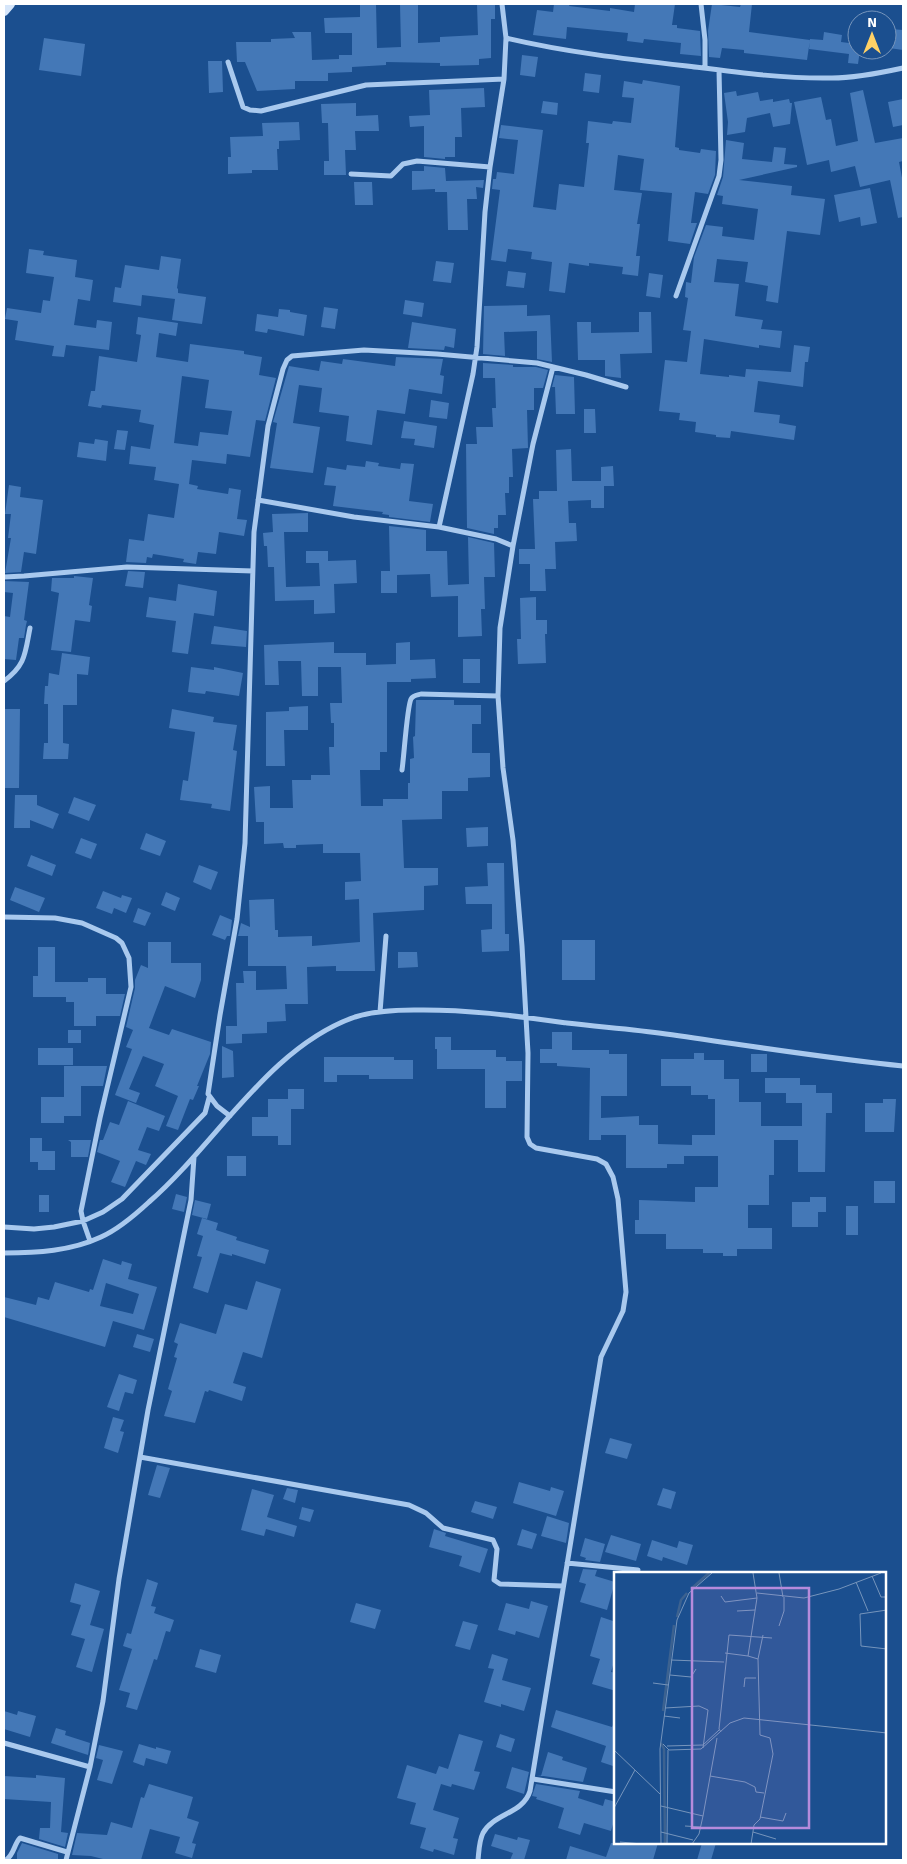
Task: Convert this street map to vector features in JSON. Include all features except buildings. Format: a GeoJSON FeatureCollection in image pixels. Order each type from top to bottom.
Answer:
{"type":"FeatureCollection","features":[{"type":"Feature","properties":{"kind":"main road"},"geometry":{"type":"LineString","coordinates":[[4,10],[10,4]]}},
{"type":"Feature","properties":{"kind":"street"},"geometry":{"type":"LineString","coordinates":[[439,527],[476,357],[484,220],[490,167],[504,79],[506,38],[502,4]]}},
{"type":"Feature","properties":{"kind":"street"},"geometry":{"type":"LineString","coordinates":[[700,4],[705,40],[705,68]]}},
{"type":"Feature","properties":{"kind":"street"},"geometry":{"type":"LineString","coordinates":[[506,38],[580,52],[719,70],[805,78],[833,78],[873,74],[903,68]]}},
{"type":"Feature","properties":{"kind":"street"},"geometry":{"type":"LineString","coordinates":[[228,62],[244,107],[250,110],[261,111],[366,85],[504,79]]}},
{"type":"Feature","properties":{"kind":"street"},"geometry":{"type":"LineString","coordinates":[[676,296],[719,176],[721,160],[719,70]]}},
{"type":"Feature","properties":{"kind":"street"},"geometry":{"type":"LineString","coordinates":[[351,174],[391,176],[403,164],[416,161],[490,167]]}},
{"type":"Feature","properties":{"kind":"street"},"geometry":{"type":"LineString","coordinates":[[4,1227],[44,1228],[84,1222],[102,1212],[122,1199],[205,1113],[237,920],[246,834],[254,532],[268,426],[283,369],[290,357],[364,350],[476,357],[537,363],[626,387]]}},
{"type":"Feature","properties":{"kind":"street"},"geometry":{"type":"LineString","coordinates":[[478,1860],[481,1838],[486,1829],[493,1822],[523,1804],[528,1797],[533,1779],[600,1357],[622,1311],[626,1285],[618,1199],[613,1178],[606,1164],[598,1158],[536,1148],[528,1140],[526,1017],[513,840],[503,768],[498,696],[500,628],[513,546],[533,444],[553,367]]}},
{"type":"Feature","properties":{"kind":"street"},"geometry":{"type":"LineString","coordinates":[[258,500],[354,517],[439,527],[496,539],[513,546]]}},
{"type":"Feature","properties":{"kind":"street"},"geometry":{"type":"LineString","coordinates":[[4,576],[127,567],[253,571]]}},
{"type":"Feature","properties":{"kind":"street"},"geometry":{"type":"LineString","coordinates":[[4,681],[14,674],[22,664],[30,628]]}},
{"type":"Feature","properties":{"kind":"street"},"geometry":{"type":"LineString","coordinates":[[402,770],[409,710],[411,699],[414,696],[421,694],[498,696]]}},
{"type":"Feature","properties":{"kind":"street"},"geometry":{"type":"LineString","coordinates":[[4,917],[55,918],[82,923],[116,938],[122,943],[130,958],[131,987],[100,1118],[82,1211],[89,1239]]}},
{"type":"Feature","properties":{"kind":"street"},"geometry":{"type":"LineString","coordinates":[[380,1009],[386,936]]}},
{"type":"Feature","properties":{"kind":"street"},"geometry":{"type":"LineString","coordinates":[[4,1253],[39,1252],[70,1247],[89,1239],[102,1237],[132,1217],[167,1187],[229,1115],[295,1049],[335,1025],[380,1009],[482,1011],[903,1066]]}},
{"type":"Feature","properties":{"kind":"street"},"geometry":{"type":"LineString","coordinates":[[209,1098],[229,1115]]}},
{"type":"Feature","properties":{"kind":"street"},"geometry":{"type":"LineString","coordinates":[[66,1860],[90,1767],[103,1700],[119,1579],[148,1410],[184,1241],[192,1192],[194,1156]]}},
{"type":"Feature","properties":{"kind":"street"},"geometry":{"type":"LineString","coordinates":[[140,1458],[410,1505],[426,1513],[443,1528],[493,1540],[497,1549],[494,1580],[498,1583],[507,1585],[563,1586]]}},
{"type":"Feature","properties":{"kind":"street"},"geometry":{"type":"LineString","coordinates":[[567,1563],[638,1570]]}},
{"type":"Feature","properties":{"kind":"street"},"geometry":{"type":"LineString","coordinates":[[4,1743],[90,1767]]}},
{"type":"Feature","properties":{"kind":"street"},"geometry":{"type":"LineString","coordinates":[[533,1779],[614,1792]]}},
{"type":"Feature","properties":{"kind":"street"},"geometry":{"type":"LineString","coordinates":[[6,1860],[11,1856],[20,1838],[27,1838],[67,1852]]}}]}
